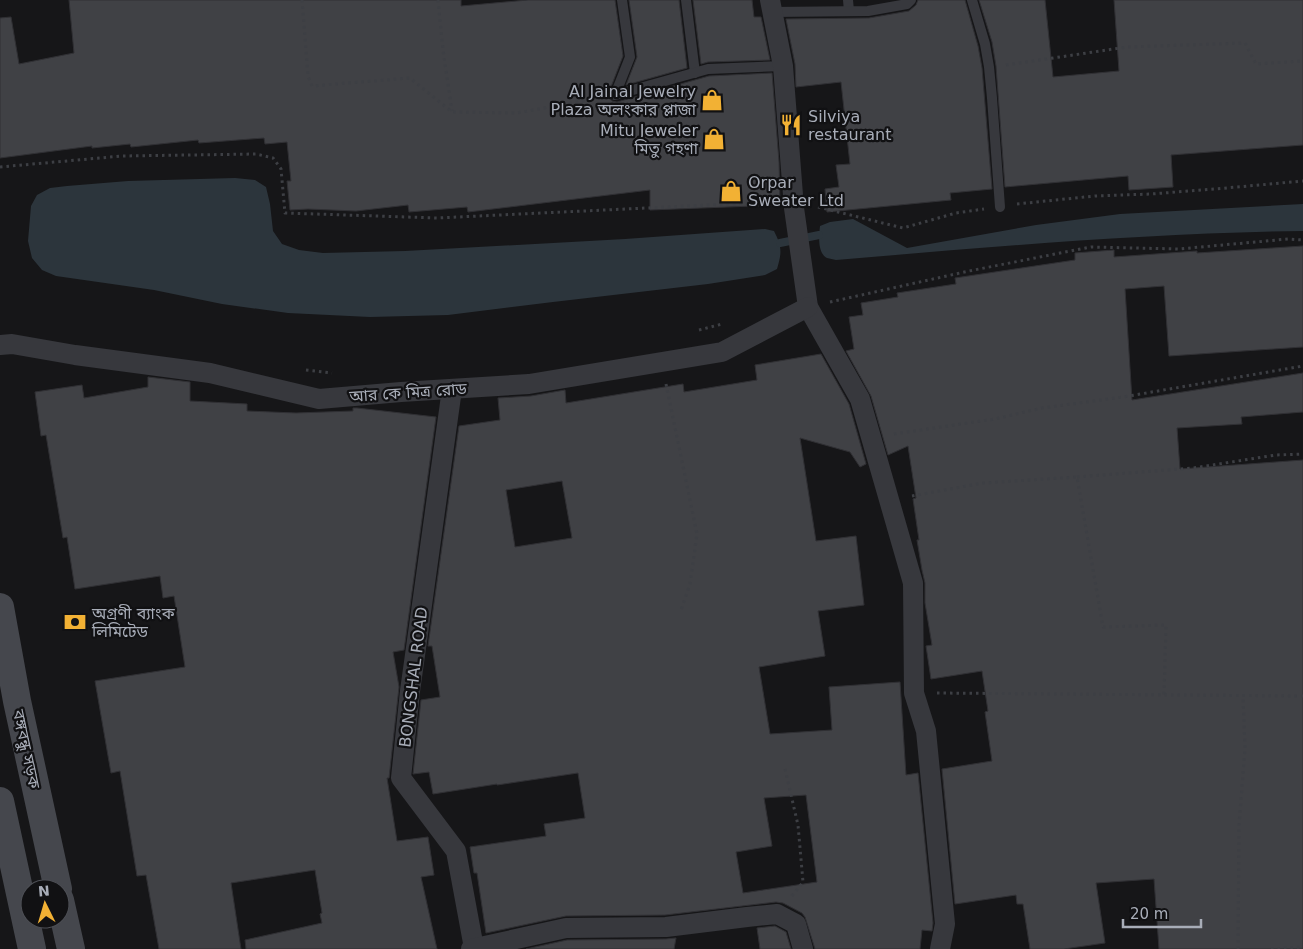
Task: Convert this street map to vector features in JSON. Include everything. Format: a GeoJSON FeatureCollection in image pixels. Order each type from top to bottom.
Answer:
{"type":"FeatureCollection","features":[{"type":"Feature","properties":{"kind":"main road","name":"বঙ্গবন্ধু সড়ক"},"geometry":{"type":"LineString","coordinates":[[0,608],[17,701],[56,879]]}},
{"type":"Feature","properties":{"kind":"main road"},"geometry":{"type":"LineString","coordinates":[[0,801],[32,949]]}},
{"type":"Feature","properties":{"kind":"main road"},"geometry":{"type":"LineString","coordinates":[[67,929],[71,949]]}},
{"type":"Feature","properties":{"kind":"street"},"geometry":{"type":"LineString","coordinates":[[771,6],[783,66],[794,204],[807,302],[860,400],[913,583],[914,693],[926,731],[944,924],[940,949]]}},
{"type":"Feature","properties":{"kind":"street","name":"আর কে মিত্র রোড"},"geometry":{"type":"LineString","coordinates":[[0,345],[12,344],[75,355],[210,373],[319,399],[529,384],[722,352],[807,302]]}},
{"type":"Feature","properties":{"kind":"street","name":"BONGSHAL ROAD"},"geometry":{"type":"LineString","coordinates":[[452,389],[410,692],[401,778],[456,851],[473,948],[566,928],[666,927],[778,914]]}},
{"type":"Feature","properties":{"kind":"street"},"geometry":{"type":"LineString","coordinates":[[778,914],[796,924],[803,949]]}},
{"type":"Feature","properties":{"kind":"lane"},"geometry":{"type":"LineString","coordinates":[[615,95],[630,57],[622,0]]}},
{"type":"Feature","properties":{"kind":"lane"},"geometry":{"type":"LineString","coordinates":[[686,0],[695,72]]}},
{"type":"Feature","properties":{"kind":"lane"},"geometry":{"type":"LineString","coordinates":[[848,0],[849,11]]}},
{"type":"Feature","properties":{"kind":"lane"},"geometry":{"type":"LineString","coordinates":[[771,6],[868,11],[907,4],[910,0]]}},
{"type":"Feature","properties":{"kind":"lane"},"geometry":{"type":"LineString","coordinates":[[972,0],[985,44],[989,68],[1000,207]]}},
{"type":"Feature","properties":{"kind":"lane"},"geometry":{"type":"LineString","coordinates":[[615,95],[708,69],[783,66]]}},
{"type":"Feature","properties":{"kind":"path"},"geometry":{"type":"LineString","coordinates":[[302,0],[308,76],[312,86],[410,78],[452,112],[517,113],[615,95]]}},
{"type":"Feature","properties":{"kind":"path"},"geometry":{"type":"LineString","coordinates":[[438,0],[452,112]]}},
{"type":"Feature","properties":{"kind":"path"},"geometry":{"type":"LineString","coordinates":[[989,68],[1127,47],[1246,43],[1256,64],[1303,61]]}},
{"type":"Feature","properties":{"kind":"path"},"geometry":{"type":"LineString","coordinates":[[0,167],[122,156],[256,154],[272,158],[282,169],[285,213],[437,218],[794,204],[903,228],[956,213],[1000,207],[1095,196],[1151,194],[1303,180]]}},
{"type":"Feature","properties":{"kind":"path"},"geometry":{"type":"LineString","coordinates":[[807,302],[1091,247],[1179,249],[1288,239],[1303,240]]}},
{"type":"Feature","properties":{"kind":"path"},"geometry":{"type":"LineString","coordinates":[[693,332],[731,321]]}},
{"type":"Feature","properties":{"kind":"path"},"geometry":{"type":"LineString","coordinates":[[661,362],[697,534],[690,584],[681,610]]}},
{"type":"Feature","properties":{"kind":"path"},"geometry":{"type":"LineString","coordinates":[[871,437],[995,420],[1042,408],[1123,397],[1303,366]]}},
{"type":"Feature","properties":{"kind":"path"},"geometry":{"type":"LineString","coordinates":[[302,370],[340,374]]}},
{"type":"Feature","properties":{"kind":"path"},"geometry":{"type":"LineString","coordinates":[[890,501],[983,483],[1193,468],[1276,455],[1303,454]]}},
{"type":"Feature","properties":{"kind":"path"},"geometry":{"type":"LineString","coordinates":[[1077,477],[1103,627],[1166,625],[1164,695]]}},
{"type":"Feature","properties":{"kind":"path"},"geometry":{"type":"LineString","coordinates":[[914,693],[1303,696]]}},
{"type":"Feature","properties":{"kind":"path"},"geometry":{"type":"LineString","coordinates":[[1238,949],[1238,825],[1244,748],[1243,696]]}},
{"type":"Feature","properties":{"kind":"path"},"geometry":{"type":"LineString","coordinates":[[778,914],[803,882],[798,826],[785,769]]}},
{"type":"Feature","properties":{"kind":"path"},"geometry":{"type":"LineString","coordinates":[[1271,949],[1303,947]]}},
{"type":"Feature","properties":{"kind":"shaded area"},"geometry":{"type":"Polygon","coordinates":[[[235,178],[255,180],[266,187],[273,231],[282,244],[299,250],[323,253],[405,251],[765,229],[774,231],[779,241],[780,258],[777,269],[765,275],[708,284],[448,315],[370,317],[288,313],[222,304],[154,290],[56,276],[42,270],[32,258],[28,241],[31,206],[37,195],[50,188],[128,181],[235,178]]]}},
{"type":"Feature","properties":{"kind":"shaded area"},"geometry":{"type":"Polygon","coordinates":[[[1303,204],[1303,231],[1128,238],[836,260],[824,256],[819,243],[820,226],[830,222],[853,219],[907,248],[1036,225],[1120,214],[1303,204]]]}},
{"type":"Feature","properties":{"kind":"building"},"geometry":{"type":"Polygon","coordinates":[[[69,0],[461,0],[461,6],[528,0],[615,0],[623,56],[609,92],[609,97],[612,101],[617,102],[709,76],[772,73],[779,162],[780,205],[650,210],[650,190],[468,212],[467,207],[409,212],[408,205],[356,211],[290,210],[287,181],[291,181],[287,142],[265,144],[264,138],[199,143],[198,140],[131,147],[130,144],[92,148],[92,146],[0,158],[0,18],[11,17],[19,64],[74,53],[69,0]]]}},
{"type":"Feature","properties":{"kind":"building"},"geometry":{"type":"Polygon","coordinates":[[[629,0],[679,0],[687,68],[626,85],[637,57],[629,0]]]}},
{"type":"Feature","properties":{"kind":"building"},"geometry":{"type":"Polygon","coordinates":[[[693,0],[752,0],[754,17],[761,17],[770,60],[708,62],[701,64],[693,0]]]}},
{"type":"Feature","properties":{"kind":"building"},"geometry":{"type":"Polygon","coordinates":[[[918,0],[965,0],[982,68],[992,189],[950,193],[951,200],[827,212],[825,189],[839,187],[836,165],[850,164],[841,82],[796,87],[795,64],[786,19],[869,18],[909,11],[916,5],[918,0]]]}},
{"type":"Feature","properties":{"kind":"building"},"geometry":{"type":"Polygon","coordinates":[[[979,0],[1045,0],[1053,77],[1119,71],[1114,0],[1303,0],[1303,145],[1171,155],[1173,187],[1129,190],[1128,176],[1005,187],[996,66],[992,42],[979,0]]]}},
{"type":"Feature","properties":{"kind":"building"},"geometry":{"type":"Polygon","coordinates":[[[1303,246],[1303,347],[1169,356],[1164,286],[1125,289],[1132,400],[1303,373],[1303,412],[1241,417],[1242,424],[1177,428],[1180,469],[1303,460],[1303,949],[1159,949],[1154,879],[1096,883],[1105,943],[1064,949],[1030,949],[1023,904],[1017,904],[1016,895],[955,904],[942,769],[992,761],[985,712],[988,711],[982,671],[931,679],[926,646],[932,645],[925,603],[925,583],[917,540],[919,540],[913,499],[916,498],[908,446],[888,455],[871,396],[846,351],[854,349],[849,317],[863,315],[861,303],[898,297],[897,293],[956,284],[955,278],[1075,260],[1075,253],[1114,250],[1114,257],[1303,246]]]}},
{"type":"Feature","properties":{"kind":"building"},"geometry":{"type":"Polygon","coordinates":[[[821,354],[849,404],[866,464],[860,467],[850,452],[800,438],[816,541],[856,536],[864,605],[818,611],[825,656],[759,667],[770,734],[832,730],[829,687],[900,682],[906,775],[918,773],[933,923],[932,931],[922,930],[920,949],[815,949],[802,913],[783,903],[776,902],[665,915],[566,916],[486,933],[477,873],[474,873],[470,847],[546,836],[544,824],[585,818],[578,773],[433,794],[429,772],[413,774],[421,700],[440,697],[432,646],[428,646],[459,426],[500,420],[498,398],[531,396],[565,390],[566,403],[683,384],[684,392],[757,380],[755,365],[821,354]],[[562,481],[506,490],[515,547],[572,538],[562,481]],[[806,795],[764,798],[772,846],[736,852],[743,893],[817,882],[806,795]]]}},
{"type":"Feature","properties":{"kind":"building"},"geometry":{"type":"Polygon","coordinates":[[[148,377],[190,382],[190,401],[247,404],[247,411],[296,413],[353,411],[353,408],[357,408],[436,417],[404,650],[393,652],[399,687],[389,778],[387,778],[397,841],[428,837],[434,875],[421,877],[437,949],[246,949],[245,940],[322,923],[315,870],[231,883],[241,949],[159,949],[146,875],[137,876],[120,771],[111,773],[95,681],[185,667],[174,596],[163,598],[160,576],[75,589],[67,537],[63,538],[46,435],[41,436],[35,392],[82,385],[84,398],[148,387],[148,377]]]}},
{"type":"Feature","properties":{"kind":"building"},"geometry":{"type":"Polygon","coordinates":[[[775,926],[786,932],[791,949],[760,949],[757,928],[775,926]]]}},
{"type":"Feature","properties":{"kind":"building"},"geometry":{"type":"Polygon","coordinates":[[[676,938],[674,949],[526,949],[567,940],[676,938]]]}},
{"type":"Feature","properties":{"kind":"waterway"},"geometry":{"type":"LineString","coordinates":[[780,243],[819,235]]}},
{"type":"Feature","properties":{"kind":"place","name":"Al Jainal Jewelry Plaza অলংকার প্লাজা"},"geometry":{"type":"Point","coordinates":[712,100]}},
{"type":"Feature","properties":{"kind":"place","name":"Silviya restaurant"},"geometry":{"type":"Point","coordinates":[791,125]}},
{"type":"Feature","properties":{"kind":"place","name":"Mitu Jeweler মিতু গহণা"},"geometry":{"type":"Point","coordinates":[714,139]}},
{"type":"Feature","properties":{"kind":"place","name":"Orpar Sweater Ltd"},"geometry":{"type":"Point","coordinates":[731,191]}},
{"type":"Feature","properties":{"kind":"place","name":"অগ্রণী ব্যাংক লিমিটেড"},"geometry":{"type":"Point","coordinates":[75,622]}}]}
